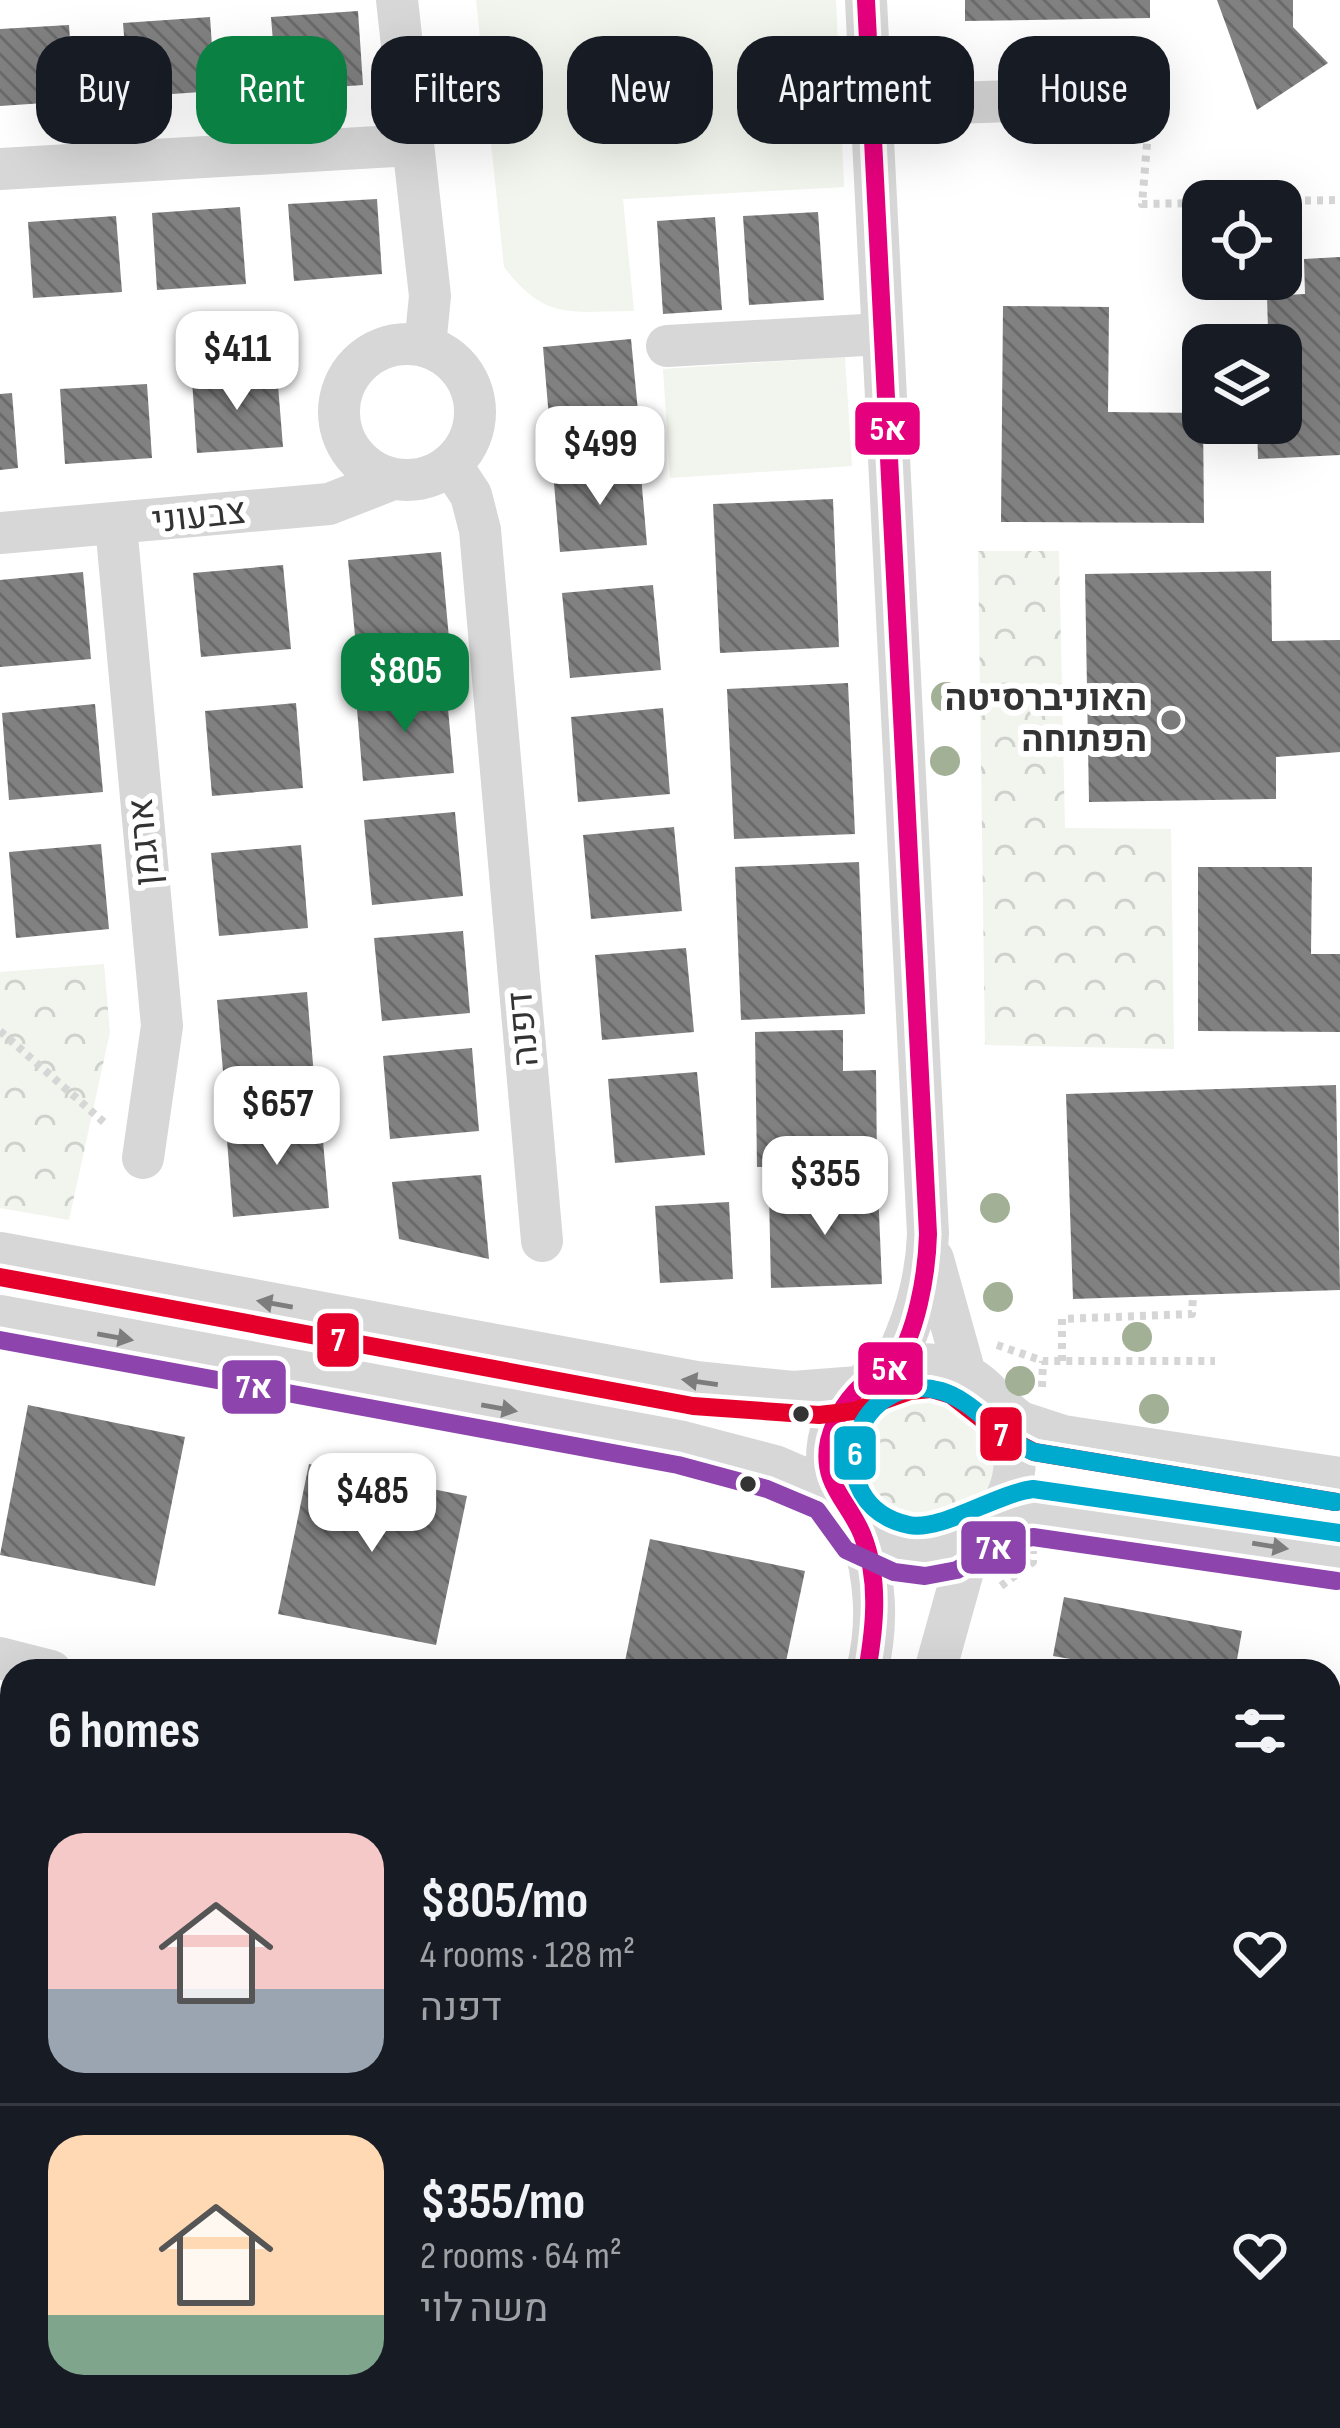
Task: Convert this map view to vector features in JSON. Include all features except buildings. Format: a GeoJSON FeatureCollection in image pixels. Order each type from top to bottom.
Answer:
{"type":"FeatureCollection","features":[{"type":"Feature","properties":{"kind":"street"},"geometry":{"type":"LineString","coordinates":[[398,0],[430,296],[425,346]]}},
{"type":"Feature","properties":{"kind":"street"},"geometry":{"type":"LineString","coordinates":[[866,0],[868,36]]}},
{"type":"Feature","properties":{"kind":"street"},"geometry":{"type":"LineString","coordinates":[[869,1659],[875,1593],[861,1531],[833,1491],[826,1460],[832,1427],[875,1378],[920,1299],[928,1234],[873,144]]}},
{"type":"Feature","properties":{"kind":"street"},"geometry":{"type":"LineString","coordinates":[[0,169],[411,145]]}},
{"type":"Feature","properties":{"kind":"street"},"geometry":{"type":"LineString","coordinates":[[667,346],[882,334]]}},
{"type":"Feature","properties":{"kind":"street"},"geometry":{"type":"LineString","coordinates":[[401,344],[425,346],[460,368],[472,389],[475,425],[466,447],[451,465],[430,477],[393,479],[370,470],[353,454],[341,433],[340,396],[350,374],[366,357],[401,344]]}},
{"type":"Feature","properties":{"kind":"street","name":"דפנה"},"geometry":{"type":"LineString","coordinates":[[451,465],[471,495],[480,530],[542,1241]]}},
{"type":"Feature","properties":{"kind":"street","name":"צבעוני"},"geometry":{"type":"LineString","coordinates":[[0,533],[329,504],[393,479]]}},
{"type":"Feature","properties":{"kind":"street","name":"ארגמן"},"geometry":{"type":"LineString","coordinates":[[116,525],[162,1026],[143,1158]]}},
{"type":"Feature","properties":{"kind":"street"},"geometry":{"type":"LineString","coordinates":[[928,1234],[964,1374]]}},
{"type":"Feature","properties":{"kind":"street"},"geometry":{"type":"LineString","coordinates":[[0,1253],[697,1382],[793,1392],[935,1365],[964,1374],[1020,1421],[1063,1436],[1340,1478]]}},
{"type":"Feature","properties":{"kind":"street"},"geometry":{"type":"LineString","coordinates":[[0,1316],[683,1442],[775,1466],[833,1491]]}},
{"type":"Feature","properties":{"kind":"street"},"geometry":{"type":"LineString","coordinates":[[939,1659],[981,1529],[1005,1500],[1014,1473],[1014,1444],[999,1405]]}},
{"type":"Feature","properties":{"kind":"street"},"geometry":{"type":"LineString","coordinates":[[861,1531],[899,1549],[925,1552],[950,1547],[1014,1515],[1076,1516],[1340,1557]]}},
{"type":"Feature","properties":{"kind":"path"},"geometry":{"type":"LineString","coordinates":[[1147,144],[1142,204],[1182,203]]}},
{"type":"Feature","properties":{"kind":"path"},"geometry":{"type":"LineString","coordinates":[[1302,201],[1340,200]]}},
{"type":"Feature","properties":{"kind":"path"},"geometry":{"type":"LineString","coordinates":[[0,1031],[143,1158]]}},
{"type":"Feature","properties":{"kind":"path"},"geometry":{"type":"LineString","coordinates":[[1062,1361],[1062,1319],[1192,1313],[1193,1295]]}},
{"type":"Feature","properties":{"kind":"path"},"geometry":{"type":"LineString","coordinates":[[950,1330],[1043,1361],[1215,1361]]}},
{"type":"Feature","properties":{"kind":"green space"},"geometry":{"type":"Polygon","coordinates":[[[476,0],[836,0],[838,36],[737,36],[737,144],[842,144],[844,187],[623,199],[634,311],[576,312],[547,305],[504,267],[491,144],[543,144],[543,36],[480,36],[476,0]]]}},
{"type":"Feature","properties":{"kind":"green space"},"geometry":{"type":"Polygon","coordinates":[[[845,357],[852,466],[670,478],[663,369],[845,357]]]}},
{"type":"Feature","properties":{"kind":"green space"},"geometry":{"type":"Polygon","coordinates":[[[978,551],[1059,551],[1065,828],[1171,829],[1174,1049],[985,1045],[978,551]]]}},
{"type":"Feature","properties":{"kind":"green space"},"geometry":{"type":"Polygon","coordinates":[[[104,964],[110,1032],[69,1220],[0,1208],[0,972],[104,964]]]}},
{"type":"Feature","properties":{"kind":"green space"},"geometry":{"type":"Polygon","coordinates":[[[921,1382],[950,1388],[975,1404],[991,1429],[997,1458],[991,1487],[975,1512],[950,1528],[921,1534],[892,1528],[867,1512],[851,1487],[845,1458],[851,1429],[867,1404],[892,1388],[921,1382]]]}},
{"type":"Feature","properties":{"kind":"transit line","name":"5א"},"geometry":{"type":"LineString","coordinates":[[866,0],[928,1234],[919,1303],[901,1354],[890,1369],[855,1392],[829,1441],[832,1480],[862,1534],[872,1568],[874,1619],[869,1659]]}},
{"type":"Feature","properties":{"kind":"transit line","name":"7"},"geometry":{"type":"LineString","coordinates":[[0,1277],[693,1406],[819,1415],[854,1411],[910,1391],[931,1389],[951,1395],[1002,1435],[1034,1452],[1336,1502]]}},
{"type":"Feature","properties":{"kind":"transit line","name":"7א"},"geometry":{"type":"LineString","coordinates":[[0,1340],[678,1465],[767,1489],[817,1510],[846,1550],[894,1572],[925,1576],[957,1570],[998,1545],[1033,1537],[1337,1581]]}},
{"type":"Feature","properties":{"kind":"transit line","name":"6"},"geometry":{"type":"LineString","coordinates":[[1336,1502],[1034,1452],[941,1391],[910,1389],[885,1399],[867,1418],[856,1442],[854,1467],[862,1492],[880,1513],[909,1525],[936,1523],[1033,1489],[1340,1533]]}},
{"type":"Feature","properties":{"kind":"place","name":"האוניברסיטה הפתוחה"},"geometry":{"type":"Point","coordinates":[1171,720]}}]}
